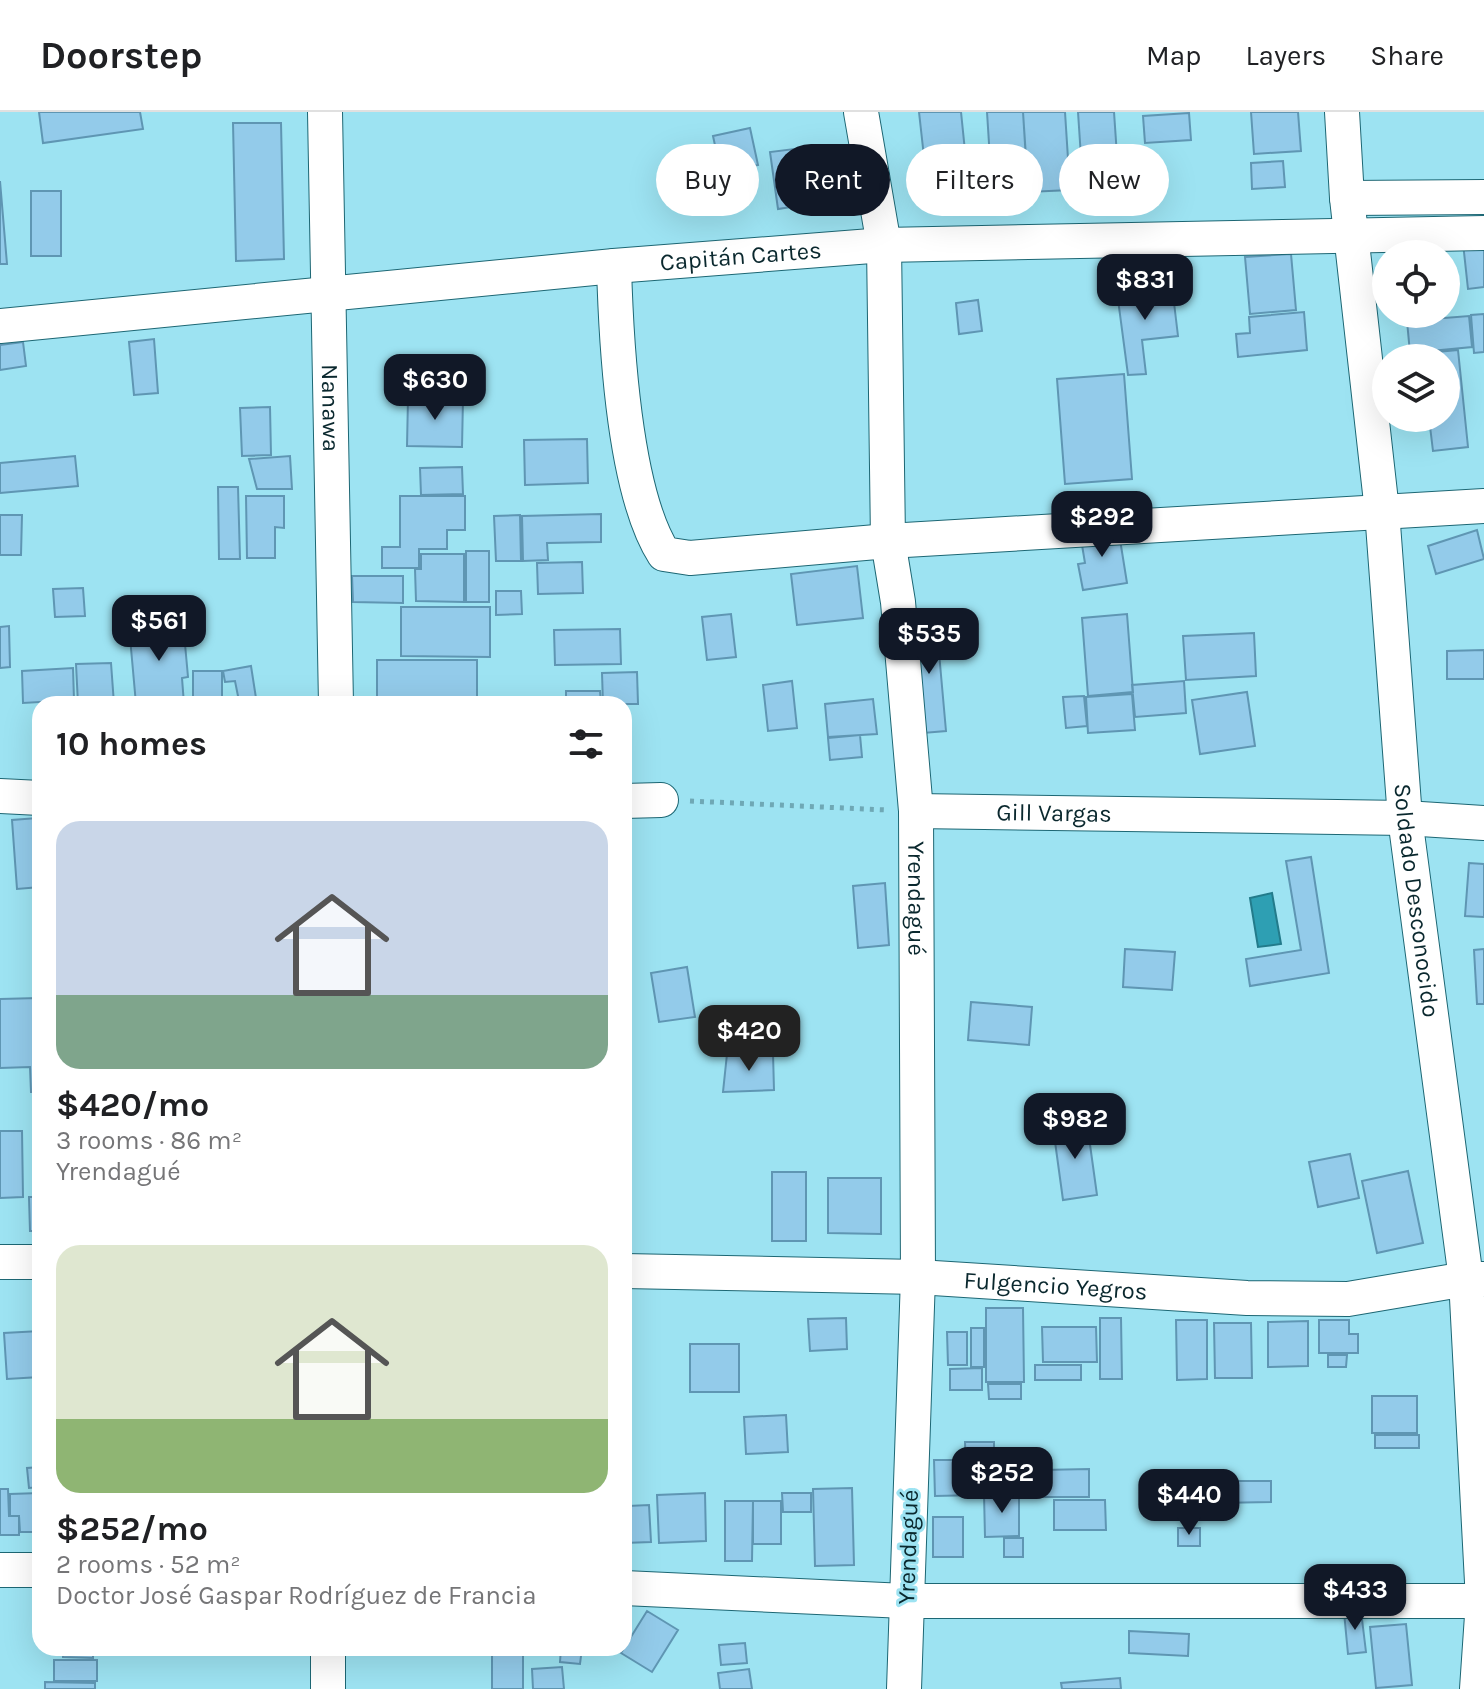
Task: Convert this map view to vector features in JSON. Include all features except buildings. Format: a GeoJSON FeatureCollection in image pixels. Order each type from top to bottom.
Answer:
{"type":"FeatureCollection","features":[{"type":"Feature","properties":{"kind":"street","name":"Nanawa"},"geometry":{"type":"LineString","coordinates":[[325,112],[326,297],[336,696]]}},
{"type":"Feature","properties":{"kind":"street","name":"Yrendagué"},"geometry":{"type":"LineString","coordinates":[[861,112],[884,245],[888,541],[898,602],[916,811],[918,1277],[904,1689]]}},
{"type":"Feature","properties":{"kind":"street","name":"Soldado Desconocido"},"geometry":{"type":"LineString","coordinates":[[1342,112],[1347,198],[1382,511],[1405,818],[1475,1279],[1484,1601],[1477,1689]]}},
{"type":"Feature","properties":{"kind":"street"},"geometry":{"type":"LineString","coordinates":[[1347,198],[1484,197]]}},
{"type":"Feature","properties":{"kind":"street","name":"Capitán Cartes"},"geometry":{"type":"LineString","coordinates":[[0,326],[326,297],[614,266],[884,245],[1484,233]]}},
{"type":"Feature","properties":{"kind":"street"},"geometry":{"type":"LineString","coordinates":[[614,266],[616,333],[628,428],[650,532],[664,554],[690,558],[888,541],[1484,506]]}},
{"type":"Feature","properties":{"kind":"street"},"geometry":{"type":"LineString","coordinates":[[0,796],[32,798]]}},
{"type":"Feature","properties":{"kind":"street"},"geometry":{"type":"LineString","coordinates":[[632,801],[661,800]]}},
{"type":"Feature","properties":{"kind":"street","name":"Gill Vargas"},"geometry":{"type":"LineString","coordinates":[[916,811],[1405,818],[1484,823]]}},
{"type":"Feature","properties":{"kind":"street"},"geometry":{"type":"LineString","coordinates":[[0,1262],[32,1262]]}},
{"type":"Feature","properties":{"kind":"street","name":"Fulgencio Yegros"},"geometry":{"type":"LineString","coordinates":[[632,1271],[918,1277],[1247,1298],[1334,1299],[1475,1279]]}},
{"type":"Feature","properties":{"kind":"street"},"geometry":{"type":"LineString","coordinates":[[0,1570],[32,1570]]}},
{"type":"Feature","properties":{"kind":"street"},"geometry":{"type":"LineString","coordinates":[[632,1588],[905,1601],[1484,1601]]}},
{"type":"Feature","properties":{"kind":"street"},"geometry":{"type":"LineString","coordinates":[[328,1656],[328,1689]]}},
{"type":"Feature","properties":{"kind":"path"},"geometry":{"type":"LineString","coordinates":[[661,800],[916,811]]}},
{"type":"Feature","properties":{"kind":"water"},"geometry":{"type":"Polygon","coordinates":[[[1272,893],[1281,944],[1258,947],[1250,898],[1272,893]]]}}]}
